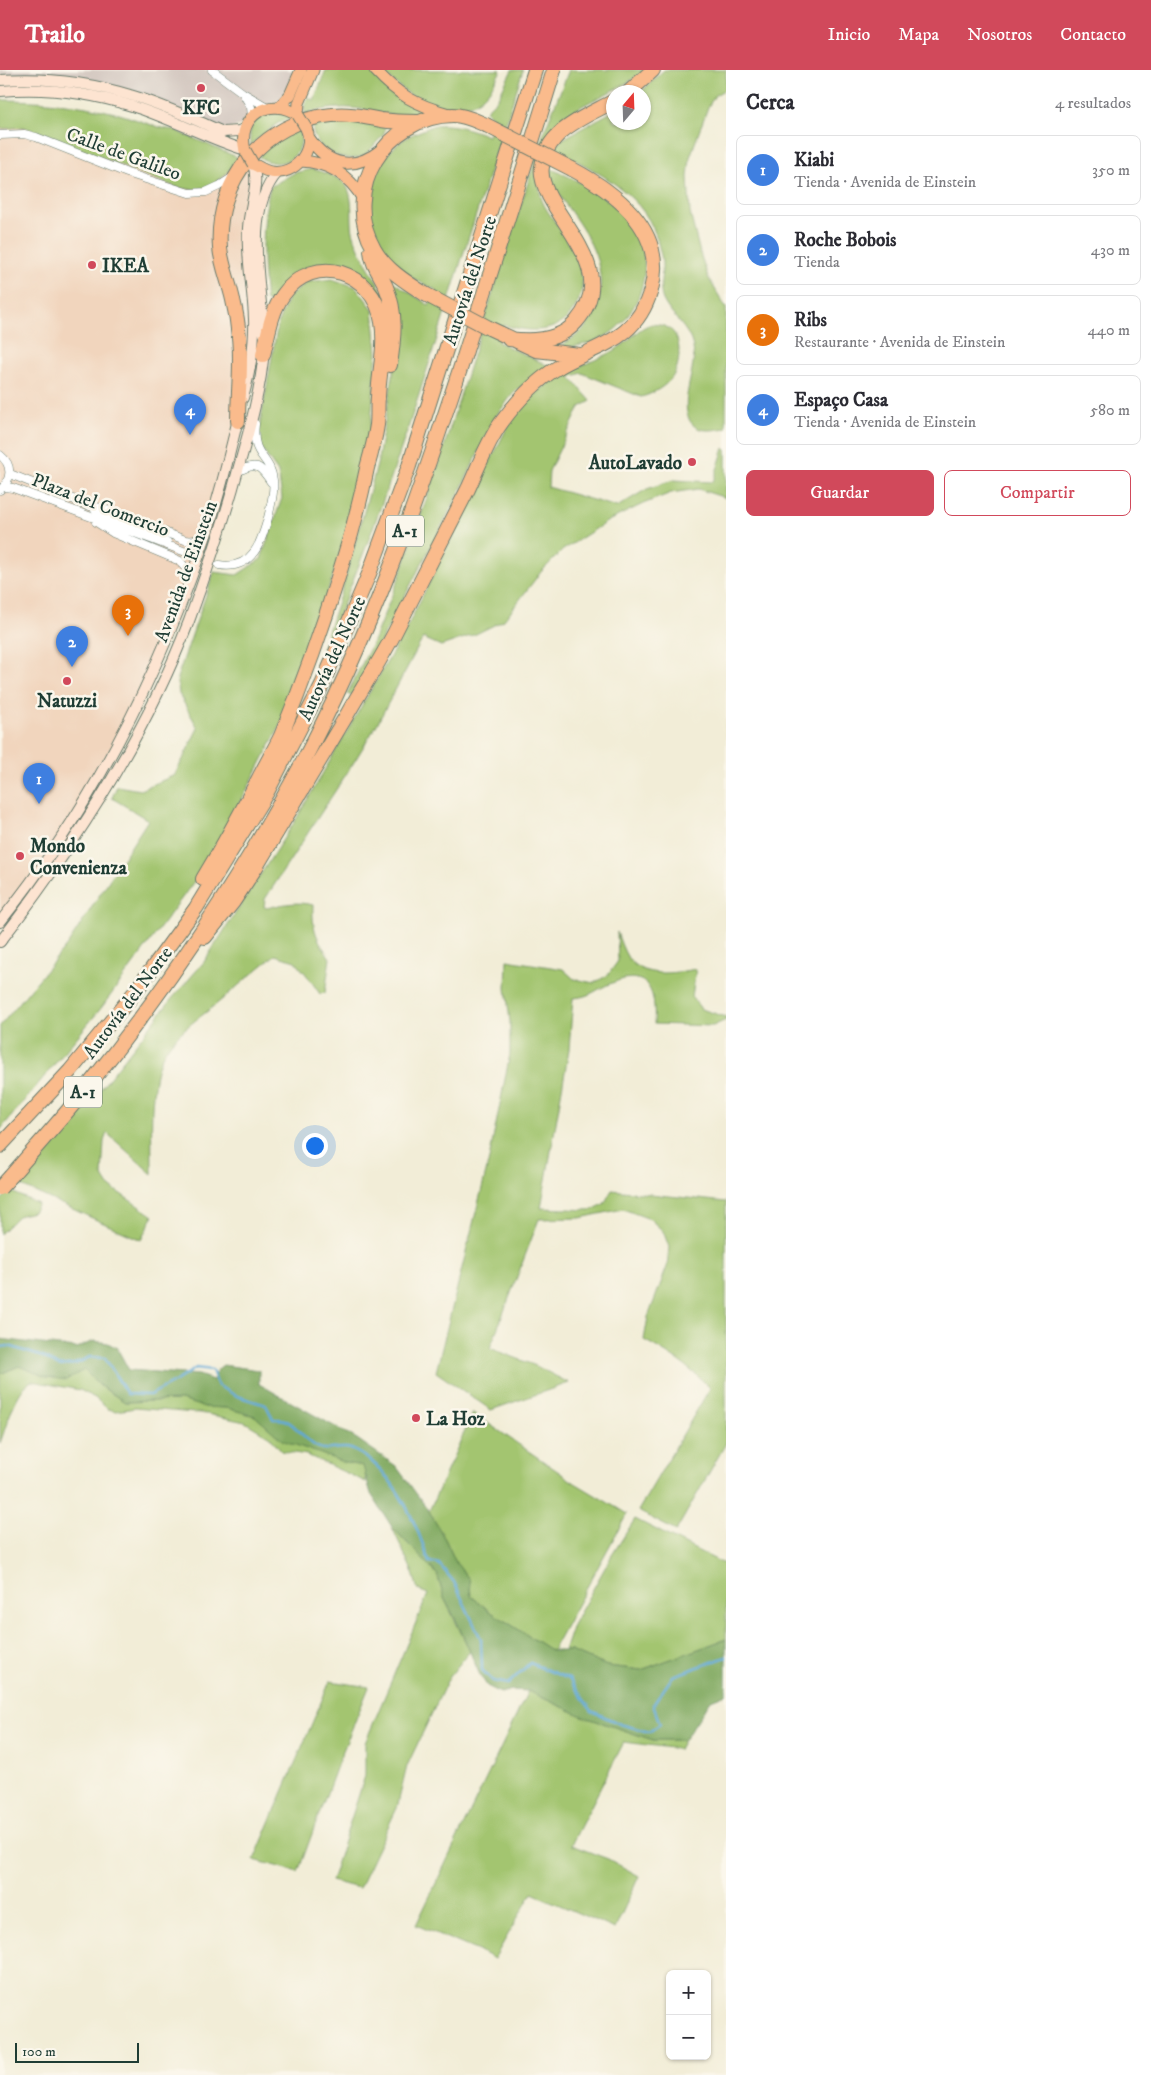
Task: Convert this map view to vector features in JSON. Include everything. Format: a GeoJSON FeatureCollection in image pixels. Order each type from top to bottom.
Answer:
{"type":"FeatureCollection","features":[{"type":"Feature","properties":{"kind":"highway","name":"Autovía del Norte"},"geometry":{"type":"LineString","coordinates":[[0,1146],[70,1070],[134,992],[196,908],[267,792],[322,685],[369,574],[409,466],[535,70]]}},
{"type":"Feature","properties":{"kind":"highway","name":"Autovía del Norte"},"geometry":{"type":"LineString","coordinates":[[6,1184],[84,1091],[182,960],[246,862],[301,767],[338,692],[388,577],[427,470],[554,70]]}},
{"type":"Feature","properties":{"kind":"highway"},"geometry":{"type":"LineString","coordinates":[[637,85],[653,70]]}},
{"type":"Feature","properties":{"kind":"highway"},"geometry":{"type":"LineString","coordinates":[[510,339],[532,341],[547,339],[560,333],[577,321],[589,301],[591,291],[590,271],[574,235],[554,207],[544,186],[541,168],[550,145],[558,133],[606,105]]}},
{"type":"Feature","properties":{"kind":"highway"},"geometry":{"type":"LineString","coordinates":[[182,960],[219,921],[233,902],[379,660],[500,425],[524,393],[557,368],[618,338],[635,322],[644,308],[651,290],[654,268],[649,245],[638,220],[617,197],[604,187],[486,125],[470,119],[453,115],[419,122],[396,122],[342,114],[309,119],[284,129],[264,142],[235,176],[223,208],[220,226],[221,258],[233,298],[240,340],[238,421]]}},
{"type":"Feature","properties":{"kind":"highway"},"geometry":{"type":"LineString","coordinates":[[163,953],[280,737],[326,616],[341,569],[355,522],[377,425],[385,399],[395,322],[386,286],[371,258],[363,199],[366,184],[381,150],[404,129],[419,122]]}},
{"type":"Feature","properties":{"kind":"highway"},"geometry":{"type":"LineString","coordinates":[[370,241],[379,257],[405,282],[489,328],[536,350],[586,355]]}},
{"type":"Feature","properties":{"kind":"highway"},"geometry":{"type":"LineString","coordinates":[[263,355],[275,308],[294,281],[310,273],[330,270],[348,274],[361,282],[372,293],[380,311],[382,323],[382,361],[377,425]]}},
{"type":"Feature","properties":{"kind":"main road"},"geometry":{"type":"LineString","coordinates":[[280,106],[290,95],[301,70]]}},
{"type":"Feature","properties":{"kind":"main road"},"geometry":{"type":"LineString","coordinates":[[313,70],[299,103],[298,114],[318,150],[341,163],[350,164],[364,161],[381,150]]}},
{"type":"Feature","properties":{"kind":"main road"},"geometry":{"type":"LineString","coordinates":[[375,70],[396,91],[407,98],[425,107],[453,115]]}},
{"type":"Feature","properties":{"kind":"main road"},"geometry":{"type":"LineString","coordinates":[[298,114],[280,106],[267,107],[252,117],[246,128],[243,140],[245,150],[253,164],[266,171],[278,172],[292,168],[300,161],[305,154],[308,133]]}},
{"type":"Feature","properties":{"kind":"main road"},"geometry":{"type":"LineString","coordinates":[[300,161],[318,162],[337,170],[353,183],[363,199]]}},
{"type":"Feature","properties":{"kind":"street"},"geometry":{"type":"LineString","coordinates":[[212,70],[243,93],[267,107]]}},
{"type":"Feature","properties":{"kind":"street"},"geometry":{"type":"LineString","coordinates":[[0,80],[40,79],[78,83],[130,95],[223,132],[246,128]]}},
{"type":"Feature","properties":{"kind":"street"},"geometry":{"type":"LineString","coordinates":[[0,91],[42,90],[78,94],[131,105],[245,150]]}},
{"type":"Feature","properties":{"kind":"street"},"geometry":{"type":"LineString","coordinates":[[243,93],[249,102],[252,117]]}},
{"type":"Feature","properties":{"kind":"street","name":"Calle de Galileo"},"geometry":{"type":"LineString","coordinates":[[0,135],[24,134],[36,137],[190,194],[206,192],[235,176]]}},
{"type":"Feature","properties":{"kind":"street","name":"Avenida de Einstein"},"geometry":{"type":"LineString","coordinates":[[0,922],[55,847],[100,773],[155,666],[190,581],[210,521],[248,379],[254,319],[248,254],[248,228],[256,176],[253,164]]}},
{"type":"Feature","properties":{"kind":"street","name":"Avenida de Einstein"},"geometry":{"type":"LineString","coordinates":[[0,942],[66,853],[101,796],[148,710],[188,622],[220,533],[259,385],[264,336],[257,252],[258,228],[266,188],[278,172]]}},
{"type":"Feature","properties":{"kind":"street"},"geometry":{"type":"LineString","coordinates":[[219,565],[234,566],[244,562],[253,555],[259,545],[267,521],[273,491],[272,474],[257,451],[253,438],[259,385]]}},
{"type":"Feature","properties":{"kind":"street"},"geometry":{"type":"LineString","coordinates":[[0,455],[6,461],[10,474],[2,489]]}},
{"type":"Feature","properties":{"kind":"street"},"geometry":{"type":"LineString","coordinates":[[237,472],[247,467],[255,466],[261,468],[272,482],[273,491]]}},
{"type":"Feature","properties":{"kind":"street","name":"Plaza del Comercio"},"geometry":{"type":"LineString","coordinates":[[10,474],[90,506],[102,508],[192,541],[205,532],[210,521]]}},
{"type":"Feature","properties":{"kind":"street","name":"Plaza del Comercio"},"geometry":{"type":"LineString","coordinates":[[2,489],[13,488],[189,553],[156,536],[96,511],[90,506]]}},
{"type":"Feature","properties":{"kind":"street"},"geometry":{"type":"LineString","coordinates":[[93,519],[113,533],[180,561],[187,570],[190,581]]}},
{"type":"Feature","properties":{"kind":"shaded area"},"geometry":{"type":"Polygon","coordinates":[[[0,70],[301,70],[290,95],[248,122],[223,132],[130,95],[78,83],[0,80],[0,70]]]}},
{"type":"Feature","properties":{"kind":"shaded area"},"geometry":{"type":"Polygon","coordinates":[[[23,127],[128,169],[219,182],[245,150],[253,164],[254,319],[238,421],[176,618],[91,790],[0,922],[0,129],[23,127]]]}},
{"type":"Feature","properties":{"kind":"green space"},"geometry":{"type":"Polygon","coordinates":[[[326,70],[370,70],[420,111],[412,114],[395,115],[345,108],[305,113],[304,108],[307,98],[314,100],[326,70]]]}},
{"type":"Feature","properties":{"kind":"green space"},"geometry":{"type":"Polygon","coordinates":[[[380,70],[501,70],[490,89],[478,101],[470,105],[452,107],[440,106],[418,99],[380,70]]]}},
{"type":"Feature","properties":{"kind":"green space"},"geometry":{"type":"Polygon","coordinates":[[[512,70],[523,70],[413,414],[358,567],[316,668],[345,580],[377,465],[401,323],[399,306],[391,285],[395,283],[429,305],[436,290],[402,272],[385,257],[376,241],[370,223],[369,204],[372,186],[378,169],[388,154],[402,141],[429,127],[436,125],[456,126],[488,136],[494,119],[486,110],[498,98],[512,70]]]}},
{"type":"Feature","properties":{"kind":"green space"},"geometry":{"type":"Polygon","coordinates":[[[569,70],[644,70],[622,85],[606,85],[606,94],[565,117],[547,139],[541,174],[541,196],[546,208],[570,245],[580,268],[582,280],[577,305],[568,317],[554,327],[529,330],[504,325],[498,342],[549,366],[515,391],[496,416],[459,493],[352,696],[347,694],[372,644],[399,578],[437,469],[544,132],[569,70]]]}},
{"type":"Feature","properties":{"kind":"green space"},"geometry":{"type":"Polygon","coordinates":[[[664,70],[726,70],[726,89],[715,95],[708,107],[690,157],[688,177],[690,213],[700,253],[708,277],[726,308],[726,428],[700,429],[692,424],[689,419],[686,402],[693,365],[693,347],[688,334],[663,300],[661,291],[661,256],[653,229],[644,213],[633,199],[604,176],[555,149],[561,140],[606,115],[606,130],[651,130],[651,85],[648,85],[664,70]]]}},
{"type":"Feature","properties":{"kind":"green space"},"geometry":{"type":"Polygon","coordinates":[[[0,100],[60,103],[119,114],[174,130],[239,158],[212,185],[197,189],[175,187],[24,127],[0,129],[0,100]]]}},
{"type":"Feature","properties":{"kind":"green space"},"geometry":{"type":"Polygon","coordinates":[[[282,112],[293,117],[278,123],[251,144],[250,136],[253,123],[262,116],[282,112]]]}},
{"type":"Feature","properties":{"kind":"green space"},"geometry":{"type":"Polygon","coordinates":[[[323,122],[361,122],[383,127],[385,131],[369,152],[364,155],[356,158],[337,156],[325,149],[317,141],[312,126],[323,122]]]}},
{"type":"Feature","properties":{"kind":"green space"},"geometry":{"type":"Polygon","coordinates":[[[300,127],[300,146],[291,158],[277,163],[259,157],[271,143],[300,127]]]}},
{"type":"Feature","properties":{"kind":"green space"},"geometry":{"type":"Polygon","coordinates":[[[549,168],[583,184],[613,205],[630,223],[638,237],[643,252],[643,283],[638,298],[621,324],[599,340],[566,348],[563,344],[585,328],[595,311],[600,291],[599,267],[585,233],[557,191],[549,168]]]}},
{"type":"Feature","properties":{"kind":"green space"},"geometry":{"type":"Polygon","coordinates":[[[312,169],[337,178],[347,188],[351,200],[353,232],[363,257],[385,297],[382,300],[372,283],[359,273],[331,264],[317,265],[303,270],[281,288],[272,302],[266,301],[263,244],[270,187],[294,173],[312,169]]]}},
{"type":"Feature","properties":{"kind":"green space"},"geometry":{"type":"Polygon","coordinates":[[[332,279],[356,287],[373,309],[377,353],[370,433],[342,548],[289,709],[212,857],[102,1007],[0,1130],[0,1026],[68,944],[148,820],[112,798],[117,786],[140,790],[175,775],[198,728],[179,694],[177,678],[214,572],[237,575],[261,559],[282,498],[278,472],[257,442],[278,323],[288,298],[307,282],[332,279]]]}},
{"type":"Feature","properties":{"kind":"green space"},"geometry":{"type":"Polygon","coordinates":[[[652,324],[668,328],[676,337],[679,358],[672,377],[659,389],[641,397],[582,373],[570,377],[591,401],[580,407],[549,471],[548,487],[617,507],[647,489],[673,480],[713,482],[724,448],[726,450],[726,498],[698,489],[671,493],[643,504],[608,521],[563,550],[540,573],[504,620],[476,634],[441,646],[423,638],[376,726],[265,899],[264,907],[267,908],[302,903],[313,905],[313,921],[316,933],[321,945],[330,958],[325,993],[320,994],[295,961],[275,955],[185,1029],[163,1054],[154,1088],[152,1174],[107,1133],[104,1141],[102,1175],[109,1186],[153,1216],[141,1240],[17,1184],[92,1100],[170,1001],[204,962],[295,821],[405,631],[513,416],[531,398],[558,377],[615,350],[639,331],[652,324]]]}},
{"type":"Feature","properties":{"kind":"green space"},"geometry":{"type":"Polygon","coordinates":[[[617,932],[628,958],[634,965],[642,969],[650,972],[669,973],[696,969],[692,997],[701,1009],[726,1017],[726,1020],[713,1026],[654,1024],[652,994],[643,981],[635,978],[612,983],[589,994],[573,998],[569,1049],[541,1208],[592,1210],[604,1204],[612,1190],[726,1202],[726,1443],[676,1531],[638,1511],[710,1388],[679,1361],[644,1340],[648,1317],[667,1267],[669,1247],[663,1231],[650,1219],[623,1209],[580,1218],[539,1219],[490,1348],[536,1366],[569,1383],[491,1410],[436,1372],[488,1164],[510,1054],[510,1022],[506,988],[507,960],[563,969],[574,979],[594,983],[608,975],[618,961],[617,932]]]}},
{"type":"Feature","properties":{"kind":"green space"},"geometry":{"type":"Polygon","coordinates":[[[10,1191],[38,1204],[33,1212],[18,1216],[0,1234],[0,1201],[10,1191]]]}},
{"type":"Feature","properties":{"kind":"green space"},"geometry":{"type":"Polygon","coordinates":[[[0,1339],[76,1348],[94,1341],[108,1343],[117,1348],[129,1370],[199,1375],[213,1380],[218,1369],[223,1365],[259,1370],[259,1384],[357,1439],[396,1466],[429,1511],[456,1563],[469,1579],[471,1596],[491,1612],[552,1651],[571,1651],[607,1666],[641,1670],[726,1639],[726,1694],[711,1700],[684,1740],[653,1740],[582,1716],[528,1691],[512,1690],[501,1693],[487,1686],[479,1673],[457,1622],[444,1598],[437,1574],[392,1527],[371,1494],[363,1466],[346,1463],[282,1440],[255,1416],[227,1408],[205,1407],[181,1400],[125,1402],[100,1386],[84,1370],[66,1380],[46,1377],[19,1366],[0,1374],[0,1339]]]}},
{"type":"Feature","properties":{"kind":"green space"},"geometry":{"type":"Polygon","coordinates":[[[19,1366],[46,1377],[84,1370],[100,1386],[125,1402],[181,1400],[205,1407],[227,1408],[255,1416],[283,1440],[346,1463],[364,1466],[366,1482],[307,1455],[281,1451],[270,1437],[245,1422],[207,1414],[135,1408],[116,1411],[108,1409],[95,1398],[80,1390],[32,1381],[17,1399],[0,1443],[0,1374],[19,1366]]]}},
{"type":"Feature","properties":{"kind":"green space"},"geometry":{"type":"Polygon","coordinates":[[[473,1413],[575,1483],[627,1514],[552,1651],[491,1612],[471,1596],[469,1579],[456,1563],[429,1511],[473,1413]]]}},
{"type":"Feature","properties":{"kind":"green space"},"geometry":{"type":"Polygon","coordinates":[[[635,1519],[726,1565],[726,1639],[641,1670],[607,1666],[571,1651],[564,1651],[573,1625],[612,1555],[635,1519]]]}},
{"type":"Feature","properties":{"kind":"green space"},"geometry":{"type":"Polygon","coordinates":[[[392,1527],[437,1574],[444,1598],[470,1651],[449,1677],[407,1766],[397,1808],[359,1888],[331,1881],[365,1776],[365,1743],[428,1594],[418,1590],[413,1573],[392,1527]]]}},
{"type":"Feature","properties":{"kind":"green space"},"geometry":{"type":"Polygon","coordinates":[[[330,1681],[369,1687],[338,1763],[298,1872],[254,1860],[330,1681]]]}},
{"type":"Feature","properties":{"kind":"green space"},"geometry":{"type":"Polygon","coordinates":[[[528,1691],[582,1716],[653,1740],[684,1740],[679,1749],[624,1742],[571,1845],[608,1859],[639,1876],[615,1929],[532,1893],[494,1959],[416,1925],[528,1691]]]}},
{"type":"Feature","properties":{"kind":"waterway"},"geometry":{"type":"LineString","coordinates":[[0,1347],[9,1346],[43,1357],[59,1366],[75,1364],[90,1357],[105,1358],[127,1394],[150,1395],[196,1368],[212,1370],[218,1386],[237,1396],[266,1405],[273,1419],[289,1422],[317,1447],[321,1449],[347,1448],[366,1457],[379,1468],[401,1497],[410,1513],[429,1562],[439,1564],[454,1582],[481,1639],[482,1670],[493,1681],[508,1684],[530,1663],[569,1679],[592,1711],[620,1724],[649,1732],[660,1724],[653,1705],[673,1676],[726,1657]]}},
{"type":"Feature","properties":{"kind":"place","name":"KFC"},"geometry":{"type":"Point","coordinates":[201,88]}},
{"type":"Feature","properties":{"kind":"place","name":"IKEA"},"geometry":{"type":"Point","coordinates":[92,265]}},
{"type":"Feature","properties":{"kind":"place","name":"Espaço Casa"},"geometry":{"type":"Point","coordinates":[190,435]}},
{"type":"Feature","properties":{"kind":"place","name":"AutoLavado"},"geometry":{"type":"Point","coordinates":[692,462]}},
{"type":"Feature","properties":{"kind":"place","name":"Ribs"},"geometry":{"type":"Point","coordinates":[128,636]}},
{"type":"Feature","properties":{"kind":"place","name":"Roche Bobois"},"geometry":{"type":"Point","coordinates":[72,667]}},
{"type":"Feature","properties":{"kind":"place","name":"Natuzzi"},"geometry":{"type":"Point","coordinates":[67,681]}},
{"type":"Feature","properties":{"kind":"place","name":"Kiabi"},"geometry":{"type":"Point","coordinates":[39,804]}},
{"type":"Feature","properties":{"kind":"place","name":"Mondo Convenienza"},"geometry":{"type":"Point","coordinates":[20,856]}},
{"type":"Feature","properties":{"kind":"place","name":"La Hoz"},"geometry":{"type":"Point","coordinates":[416,1418]}}]}
